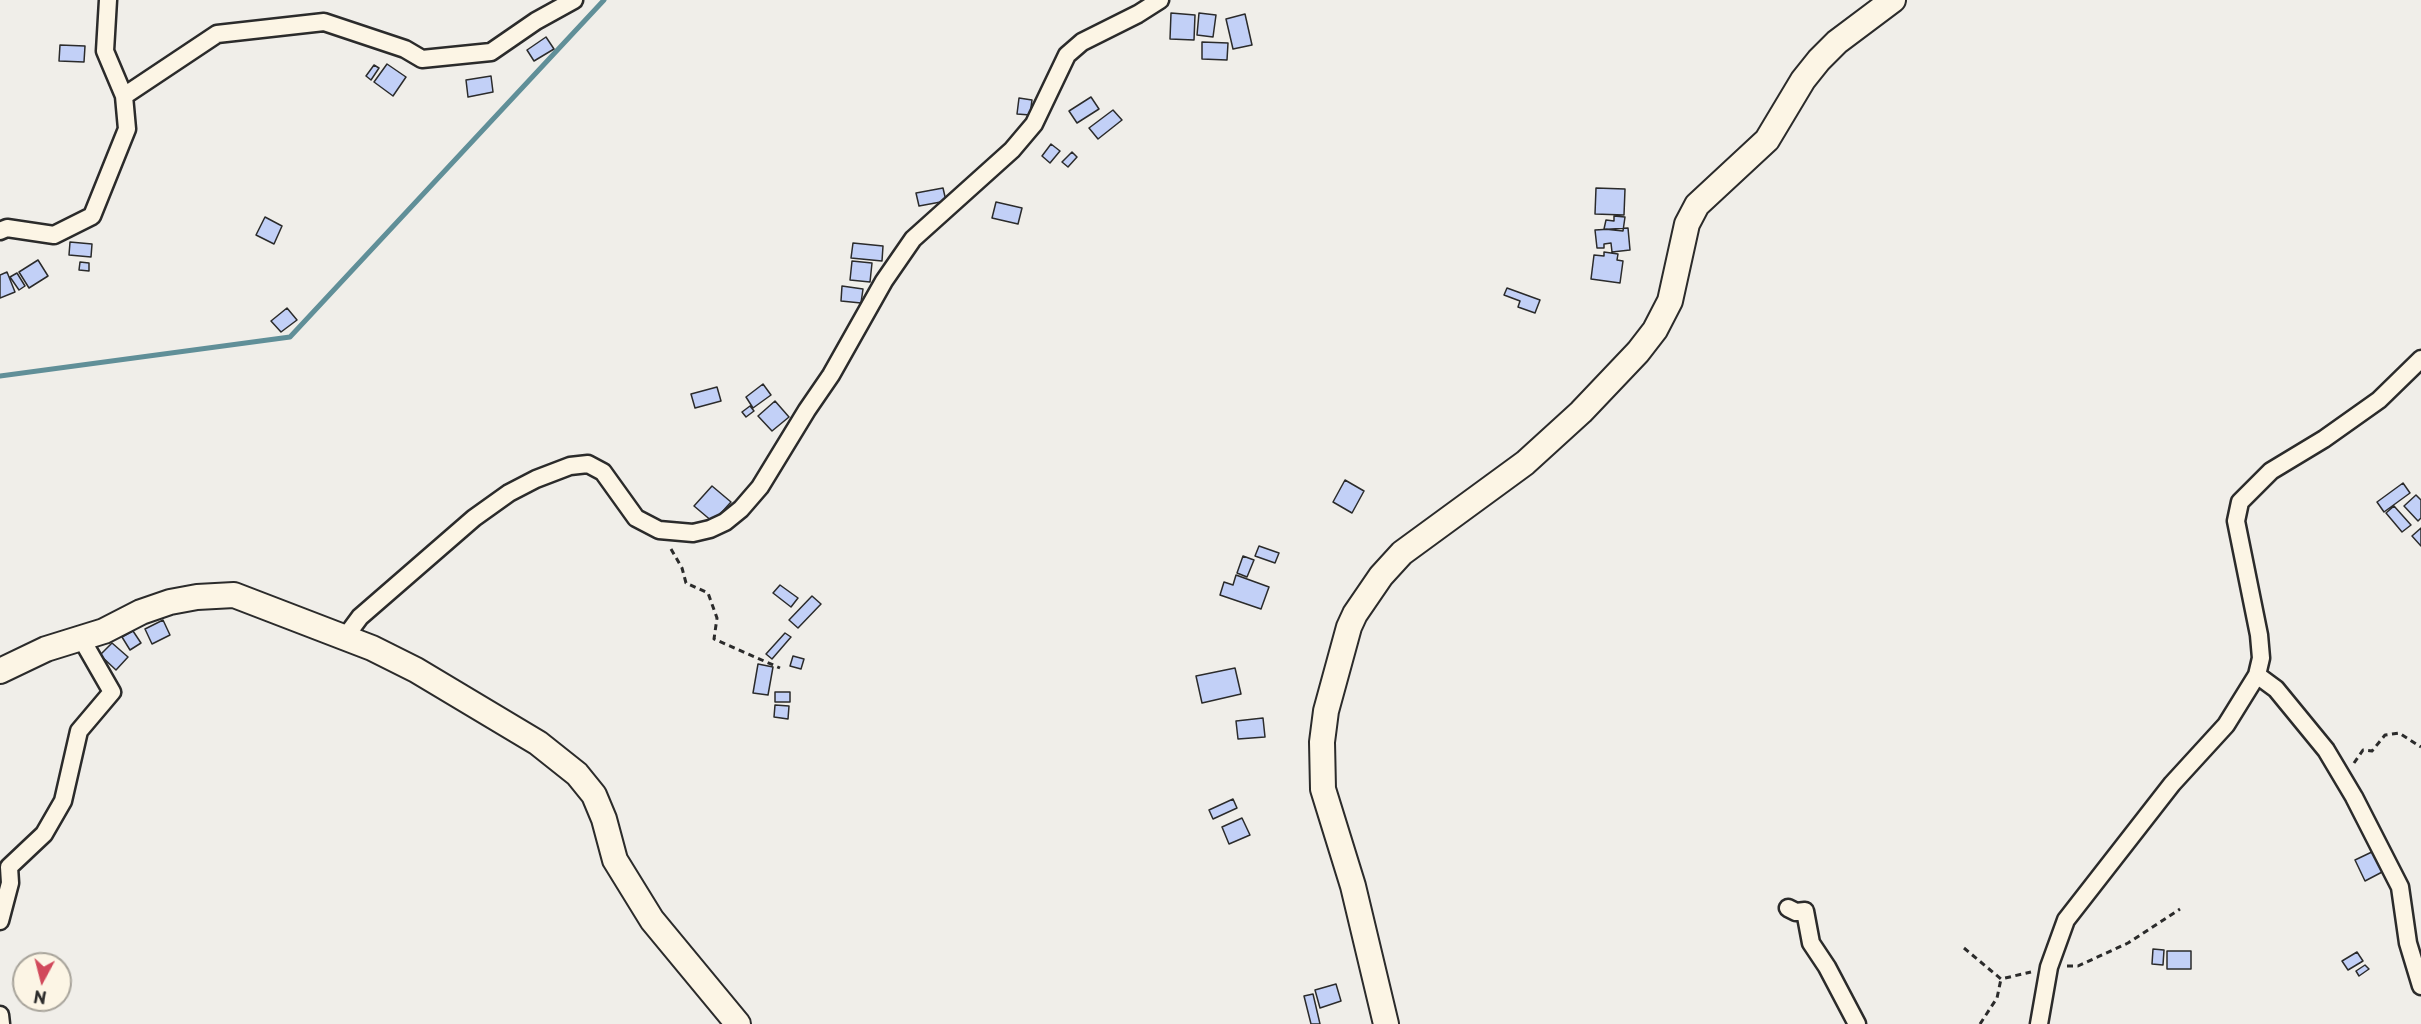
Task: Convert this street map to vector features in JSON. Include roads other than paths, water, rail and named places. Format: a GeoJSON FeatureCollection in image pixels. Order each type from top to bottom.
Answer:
{"type":"FeatureCollection","features":[{"type":"Feature","properties":{"kind":"main road"},"geometry":{"type":"LineString","coordinates":[[1386,1024],[1353,886],[1323,789],[1322,742],[1326,711],[1349,627],[1355,614],[1382,576],[1402,553],[1525,464],[1581,412],[1638,352],[1655,330],[1670,301],[1687,224],[1697,205],[1767,140],[1803,80],[1819,60],[1837,42],[1893,0]]}},
{"type":"Feature","properties":{"kind":"main road"},"geometry":{"type":"LineString","coordinates":[[0,671],[46,649],[104,631],[141,612],[170,602],[197,597],[234,595],[346,636],[416,670],[538,743],[577,774],[594,795],[604,819],[615,860],[652,920],[738,1024]]}},
{"type":"Feature","properties":{"kind":"street"},"geometry":{"type":"LineString","coordinates":[[0,231],[8,228],[54,235],[92,216],[127,129],[124,96],[105,51],[108,0]]}},
{"type":"Feature","properties":{"kind":"street"},"geometry":{"type":"LineString","coordinates":[[124,96],[217,34],[324,22],[405,49],[422,59],[492,52],[536,21],[574,0]]}},
{"type":"Feature","properties":{"kind":"street"},"geometry":{"type":"LineString","coordinates":[[346,636],[360,617],[474,518],[509,493],[536,479],[570,466],[588,464],[603,472],[636,518],[659,530],[693,533],[725,522],[741,509],[760,487],[831,375],[884,280],[913,239],[1012,150],[1034,124],[1066,55],[1082,42],[1138,14],[1160,0]]}},
{"type":"Feature","properties":{"kind":"street"},"geometry":{"type":"LineString","coordinates":[[2039,1024],[2049,967],[2066,920],[2172,784],[2226,725],[2258,675],[2261,658],[2259,635],[2236,530],[2240,502],[2271,471],[2379,400],[2421,360]]}},
{"type":"Feature","properties":{"kind":"street"},"geometry":{"type":"LineString","coordinates":[[0,921],[10,883],[9,867],[44,834],[63,801],[79,730],[112,692],[81,638]]}},
{"type":"Feature","properties":{"kind":"street"},"geometry":{"type":"LineString","coordinates":[[2258,675],[2276,689],[2326,750],[2340,771],[2400,887],[2408,943],[2421,986]]}},
{"type":"Feature","properties":{"kind":"street"},"geometry":{"type":"LineString","coordinates":[[1788,908],[1796,912],[1805,911],[1811,943],[1827,967],[1847,1009],[1857,1024]]}},
{"type":"Feature","properties":{"kind":"street"},"geometry":{"type":"LineString","coordinates":[[0,1015],[1,1024]]}},
{"type":"Feature","properties":{"kind":"waterway"},"geometry":{"type":"LineString","coordinates":[[0,376],[290,337],[604,0]]}}]}
